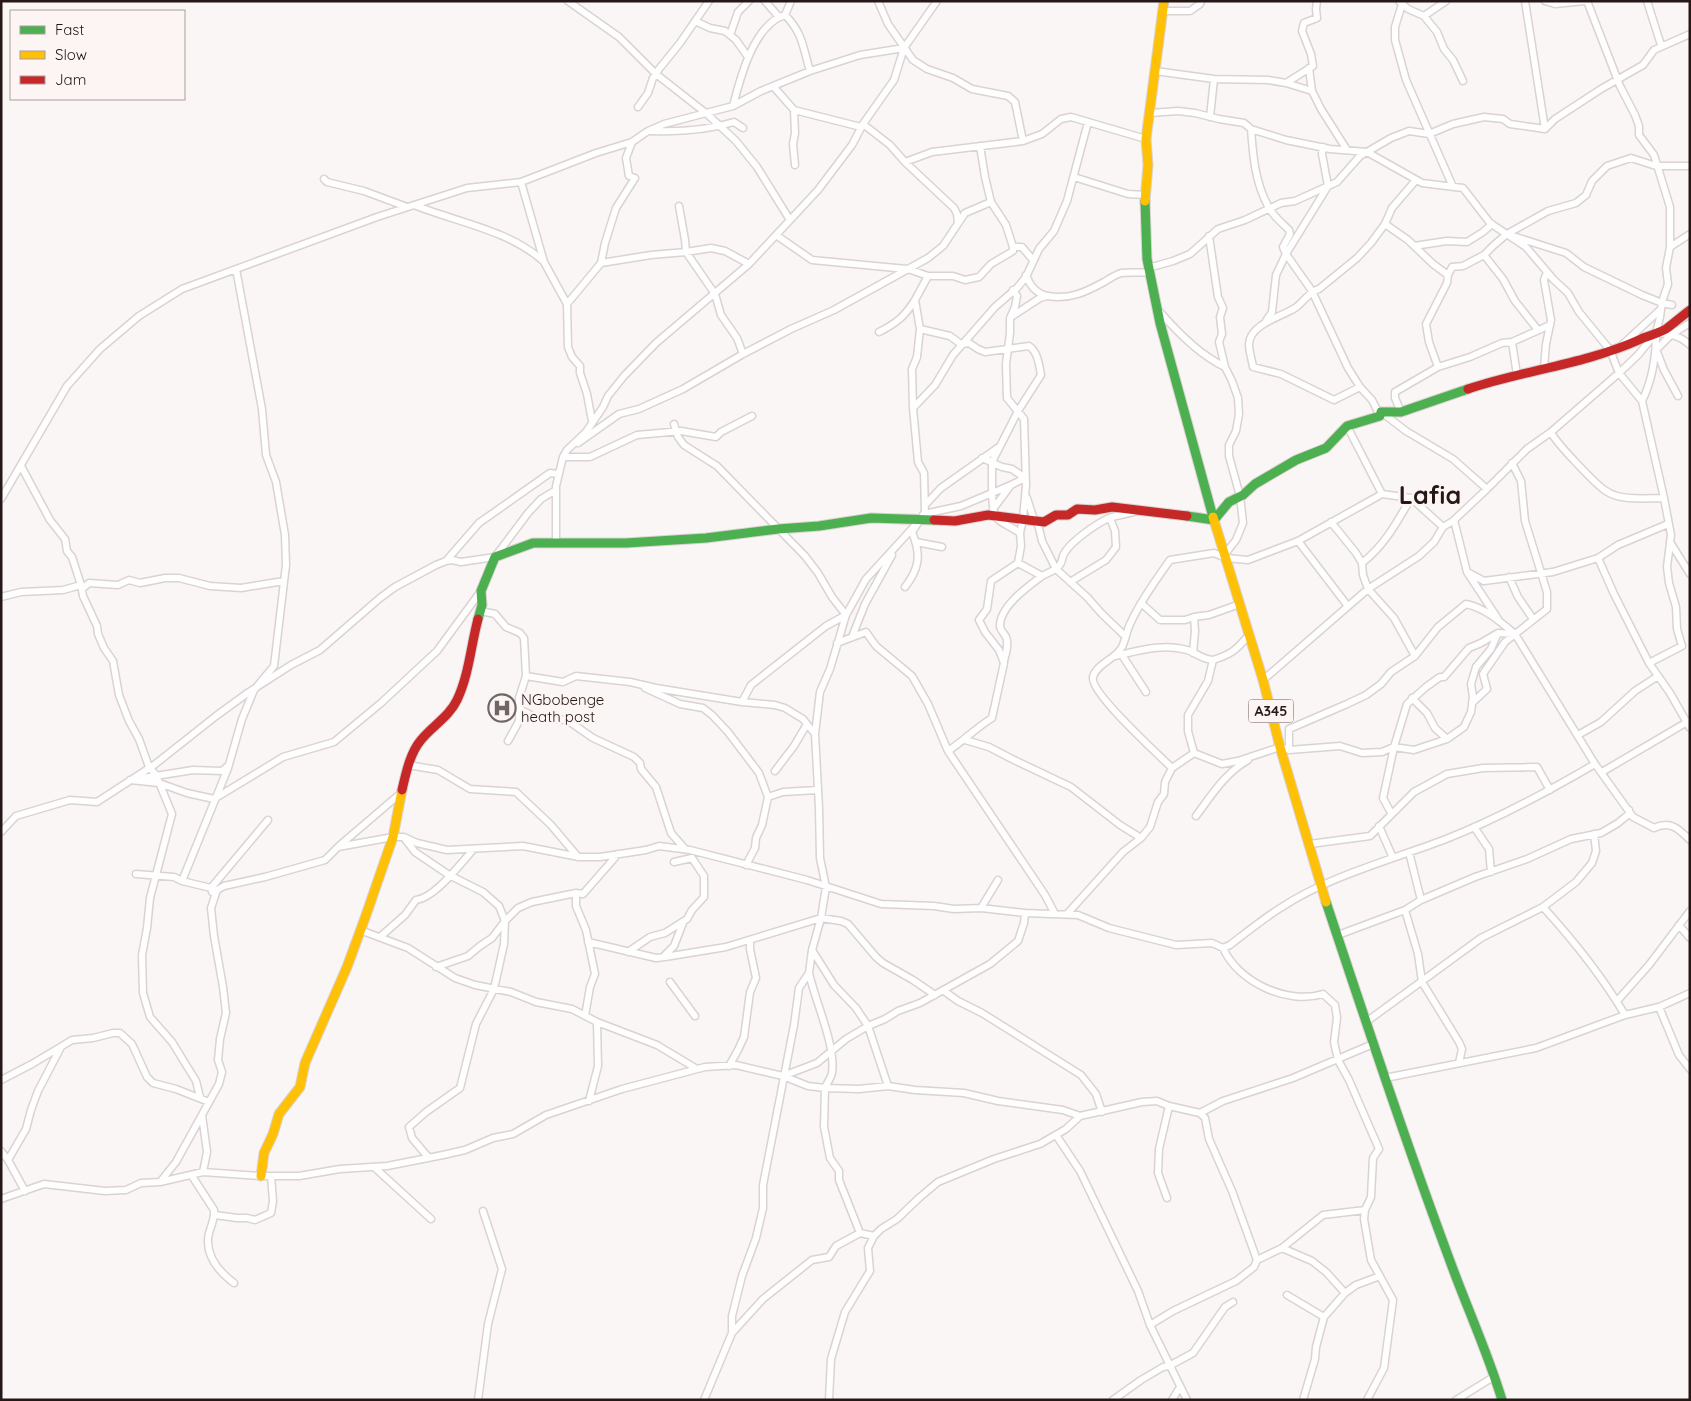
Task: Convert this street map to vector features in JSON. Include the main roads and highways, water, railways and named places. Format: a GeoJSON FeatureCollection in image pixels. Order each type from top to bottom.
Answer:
{"type":"FeatureCollection","features":[{"type":"Feature","properties":{"kind":"main road","name":"A345"},"geometry":{"type":"LineString","coordinates":[[1164,1],[1146,139],[1149,270],[1156,308],[1214,520],[1284,749],[1321,886],[1373,1044],[1450,1262],[1502,1400]]}},
{"type":"Feature","properties":{"kind":"main road"},"geometry":{"type":"LineString","coordinates":[[261,1176],[264,1153],[273,1134],[279,1114],[300,1088],[305,1063],[347,967],[393,837],[408,765],[420,741],[451,710],[458,700],[481,611],[481,591],[495,557],[506,552],[519,550],[533,543],[626,543],[706,538],[820,526],[871,518],[922,517],[955,521],[992,513],[1044,522],[1056,516],[1068,515],[1077,509],[1095,510],[1112,507],[1214,520],[1229,502],[1282,468],[1326,448],[1347,426],[1380,414],[1401,412],[1495,380],[1568,364],[1620,348],[1657,329],[1665,330],[1690,310]]}},
{"type":"Feature","properties":{"kind":"place","name":"NGbobenge heath post"},"geometry":{"type":"Point","coordinates":[502,708]}},
{"type":"Feature","properties":{"kind":"district","name":"Lafia"},"geometry":{"type":"Point","coordinates":[1430,494]}}]}
